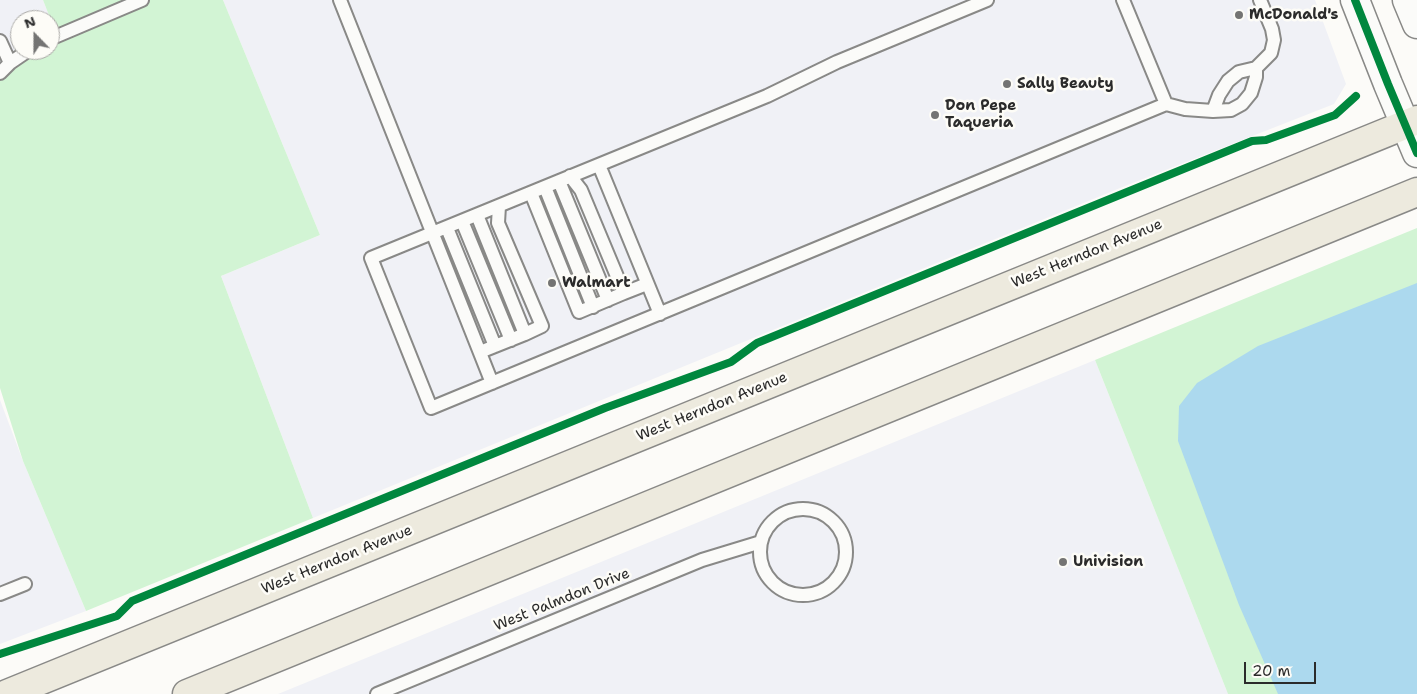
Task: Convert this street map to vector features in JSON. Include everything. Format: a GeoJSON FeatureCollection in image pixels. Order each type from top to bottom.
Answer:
{"type":"FeatureCollection","features":[{"type":"Feature","properties":{"kind":"main road","name":"West Herndon Avenue"},"geometry":{"type":"LineString","coordinates":[[7,694],[1411,122]]}},
{"type":"Feature","properties":{"kind":"main road"},"geometry":{"type":"LineString","coordinates":[[187,694],[1417,192]]}},
{"type":"Feature","properties":{"kind":"street"},"geometry":{"type":"LineString","coordinates":[[1355,0],[1411,122],[1417,153]]}},
{"type":"Feature","properties":{"kind":"street"},"geometry":{"type":"LineString","coordinates":[[1407,0],[1417,24]]}},
{"type":"Feature","properties":{"kind":"lane"},"geometry":{"type":"LineString","coordinates":[[60,35],[142,0]]}},
{"type":"Feature","properties":{"kind":"lane"},"geometry":{"type":"LineString","coordinates":[[340,0],[492,383]]}},
{"type":"Feature","properties":{"kind":"lane"},"geometry":{"type":"LineString","coordinates":[[987,0],[837,62],[767,96],[371,258],[431,408],[1166,104],[1185,109],[1231,110],[1242,104],[1251,93],[1256,77],[1256,68]]}},
{"type":"Feature","properties":{"kind":"lane"},"geometry":{"type":"LineString","coordinates":[[1123,0],[1166,104]]}},
{"type":"Feature","properties":{"kind":"lane"},"geometry":{"type":"LineString","coordinates":[[1213,111],[1219,95],[1228,81],[1239,72],[1256,68],[1271,52],[1274,40],[1272,29],[1260,0]]}},
{"type":"Feature","properties":{"kind":"lane"},"geometry":{"type":"LineString","coordinates":[[0,41],[10,63]]}},
{"type":"Feature","properties":{"kind":"lane"},"geometry":{"type":"LineString","coordinates":[[0,73],[14,60]]}},
{"type":"Feature","properties":{"kind":"lane"},"geometry":{"type":"LineString","coordinates":[[599,165],[660,314]]}},
{"type":"Feature","properties":{"kind":"lane"},"geometry":{"type":"LineString","coordinates":[[564,179],[581,190],[624,293]]}},
{"type":"Feature","properties":{"kind":"lane"},"geometry":{"type":"LineString","coordinates":[[564,179],[608,300]]}},
{"type":"Feature","properties":{"kind":"lane"},"geometry":{"type":"LineString","coordinates":[[545,187],[593,307]]}},
{"type":"Feature","properties":{"kind":"lane"},"geometry":{"type":"LineString","coordinates":[[531,193],[579,312],[648,284]]}},
{"type":"Feature","properties":{"kind":"lane"},"geometry":{"type":"LineString","coordinates":[[480,352],[542,326],[498,222],[499,206]]}},
{"type":"Feature","properties":{"kind":"lane"},"geometry":{"type":"LineString","coordinates":[[477,215],[525,334]]}},
{"type":"Feature","properties":{"kind":"lane"},"geometry":{"type":"LineString","coordinates":[[462,221],[511,340]]}},
{"type":"Feature","properties":{"kind":"lane"},"geometry":{"type":"LineString","coordinates":[[447,228],[495,346]]}},
{"type":"Feature","properties":{"kind":"lane"},"geometry":{"type":"LineString","coordinates":[[806,509],[821,513],[834,521],[842,533],[847,548],[846,563],[841,574],[833,584],[822,591],[810,595],[796,595],[782,590],[771,582],[764,570],[760,556],[761,542],[767,528],[778,517],[792,511],[806,509]]}},
{"type":"Feature","properties":{"kind":"lane","name":"West Palmdon Drive"},"geometry":{"type":"LineString","coordinates":[[377,694],[702,560],[761,542]]}},
{"type":"Feature","properties":{"kind":"lane"},"geometry":{"type":"LineString","coordinates":[[0,594],[25,584]]}},
{"type":"Feature","properties":{"kind":"shaded area"},"geometry":{"type":"Polygon","coordinates":[[[0,0],[43,0],[47,10],[10,10],[10,60],[12,60],[0,76],[0,0]]]}},
{"type":"Feature","properties":{"kind":"shaded area"},"geometry":{"type":"Polygon","coordinates":[[[223,0],[1315,0],[1346,84],[1334,104],[1125,186],[313,518],[221,276],[320,235],[223,0]]]}},
{"type":"Feature","properties":{"kind":"shaded area"},"geometry":{"type":"Polygon","coordinates":[[[1095,360],[1228,694],[278,694],[1095,360]]]}},
{"type":"Feature","properties":{"kind":"shaded area"},"geometry":{"type":"Polygon","coordinates":[[[0,400],[23,461],[86,611],[0,644],[0,400]]]}},
{"type":"Feature","properties":{"kind":"green space"},"geometry":{"type":"Polygon","coordinates":[[[43,0],[223,0],[320,235],[221,276],[313,518],[86,611],[23,461],[0,388],[0,76],[19,60],[60,60],[60,10],[47,10],[43,0]]]}},
{"type":"Feature","properties":{"kind":"green space"},"geometry":{"type":"Polygon","coordinates":[[[1417,228],[1417,694],[1228,694],[1095,360],[1417,228]]]}},
{"type":"Feature","properties":{"kind":"water"},"geometry":{"type":"Polygon","coordinates":[[[1417,283],[1417,694],[1278,694],[1239,605],[1178,441],[1179,406],[1197,383],[1258,346],[1417,283]]]}},
{"type":"Feature","properties":{"kind":"cycle path"},"geometry":{"type":"LineString","coordinates":[[1355,0],[1417,153]]}},
{"type":"Feature","properties":{"kind":"cycle path"},"geometry":{"type":"LineString","coordinates":[[0,654],[117,616],[132,601],[605,408],[731,362],[757,343],[1252,141],[1266,140],[1335,115],[1356,96]]}},
{"type":"Feature","properties":{"kind":"place","name":"McDonald's"},"geometry":{"type":"Point","coordinates":[1239,15]}},
{"type":"Feature","properties":{"kind":"place","name":"Sally Beauty"},"geometry":{"type":"Point","coordinates":[1007,84]}},
{"type":"Feature","properties":{"kind":"place","name":"Don Pepe Taqueria"},"geometry":{"type":"Point","coordinates":[935,115]}},
{"type":"Feature","properties":{"kind":"place","name":"Walmart"},"geometry":{"type":"Point","coordinates":[552,283]}},
{"type":"Feature","properties":{"kind":"place","name":"Univision"},"geometry":{"type":"Point","coordinates":[1063,562]}}]}
